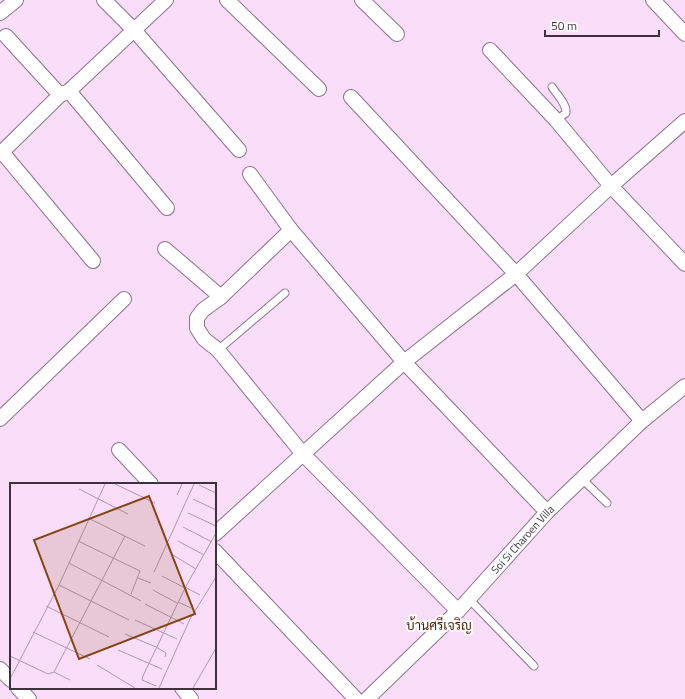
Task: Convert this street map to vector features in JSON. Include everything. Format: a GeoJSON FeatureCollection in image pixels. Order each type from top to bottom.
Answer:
{"type":"FeatureCollection","features":[{"type":"Feature","properties":{"kind":"street"},"geometry":{"type":"LineString","coordinates":[[0,13],[16,0]]}},
{"type":"Feature","properties":{"kind":"street"},"geometry":{"type":"LineString","coordinates":[[104,0],[134,30],[239,150]]}},
{"type":"Feature","properties":{"kind":"street"},"geometry":{"type":"LineString","coordinates":[[93,261],[1,153],[166,0]]}},
{"type":"Feature","properties":{"kind":"street"},"geometry":{"type":"LineString","coordinates":[[227,0],[318,89]]}},
{"type":"Feature","properties":{"kind":"street"},"geometry":{"type":"LineString","coordinates":[[362,0],[397,34]]}},
{"type":"Feature","properties":{"kind":"street"},"geometry":{"type":"LineString","coordinates":[[653,0],[685,34]]}},
{"type":"Feature","properties":{"kind":"street"},"geometry":{"type":"LineString","coordinates":[[6,36],[65,93],[167,208]]}},
{"type":"Feature","properties":{"kind":"street"},"geometry":{"type":"LineString","coordinates":[[490,50],[556,120],[611,186],[685,264]]}},
{"type":"Feature","properties":{"kind":"street"},"geometry":{"type":"LineString","coordinates":[[351,97],[516,274],[642,421]]}},
{"type":"Feature","properties":{"kind":"street"},"geometry":{"type":"LineString","coordinates":[[216,533],[404,362],[516,274],[611,186],[685,121]]}},
{"type":"Feature","properties":{"kind":"street"},"geometry":{"type":"LineString","coordinates":[[250,174],[291,230],[404,362],[547,512]]}},
{"type":"Feature","properties":{"kind":"street"},"geometry":{"type":"LineString","coordinates":[[291,230],[221,297],[203,310],[197,318],[198,328],[204,339],[218,350],[303,454],[458,611]]}},
{"type":"Feature","properties":{"kind":"street"},"geometry":{"type":"LineString","coordinates":[[165,249],[221,297]]}},
{"type":"Feature","properties":{"kind":"street"},"geometry":{"type":"LineString","coordinates":[[0,419],[124,299]]}},
{"type":"Feature","properties":{"kind":"street","name":"Soi Si Charoen Villa"},"geometry":{"type":"LineString","coordinates":[[367,699],[458,611],[547,512],[642,421],[685,386]]}},
{"type":"Feature","properties":{"kind":"street"},"geometry":{"type":"LineString","coordinates":[[119,450],[150,483]]}},
{"type":"Feature","properties":{"kind":"street"},"geometry":{"type":"LineString","coordinates":[[216,552],[356,699]]}},
{"type":"Feature","properties":{"kind":"street"},"geometry":{"type":"LineString","coordinates":[[0,669],[10,679]]}},
{"type":"Feature","properties":{"kind":"street"},"geometry":{"type":"LineString","coordinates":[[19,689],[29,699]]}},
{"type":"Feature","properties":{"kind":"street"},"geometry":{"type":"LineString","coordinates":[[183,689],[191,699]]}},
{"type":"Feature","properties":{"kind":"lane"},"geometry":{"type":"LineString","coordinates":[[552,87],[567,109],[566,113],[556,120]]}},
{"type":"Feature","properties":{"kind":"lane"},"geometry":{"type":"LineString","coordinates":[[218,350],[284,293]]}},
{"type":"Feature","properties":{"kind":"lane"},"geometry":{"type":"LineString","coordinates":[[582,479],[607,503]]}},
{"type":"Feature","properties":{"kind":"lane"},"geometry":{"type":"LineString","coordinates":[[469,599],[534,666]]}},
{"type":"Feature","properties":{"kind":"district","name":"บ้านศรีเจริญ"},"geometry":{"type":"Point","coordinates":[439,625]}}]}
